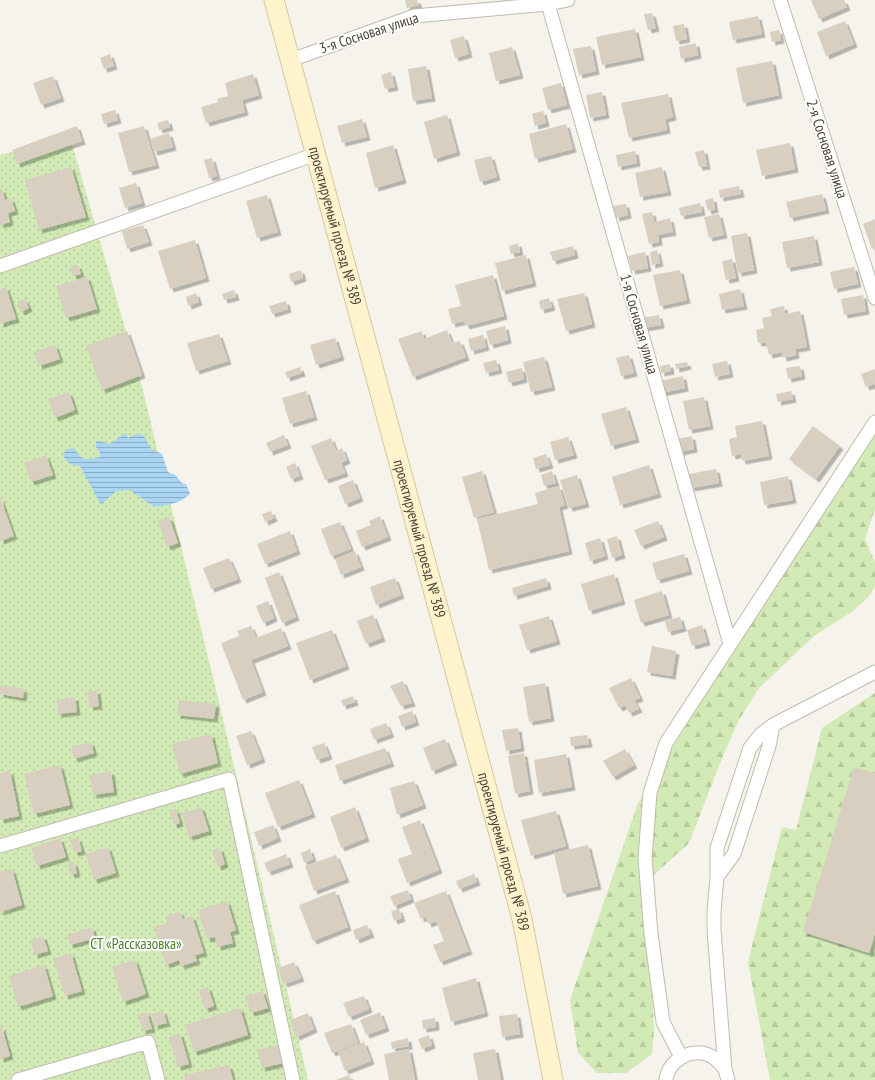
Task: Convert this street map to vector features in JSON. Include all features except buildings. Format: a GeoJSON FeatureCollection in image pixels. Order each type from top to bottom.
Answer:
{"type":"FeatureCollection","features":[{"type":"Feature","properties":{"kind":"main road","name":"проектируемый проезд № 389"},"geometry":{"type":"LineString","coordinates":[[274,0],[522,918],[556,1077]]}},
{"type":"Feature","properties":{"kind":"street","name":"3-я Сосновая улица"},"geometry":{"type":"LineString","coordinates":[[291,60],[414,16],[548,4],[568,0]]}},
{"type":"Feature","properties":{"kind":"street","name":"2-я Сосновая улица"},"geometry":{"type":"LineString","coordinates":[[780,0],[875,298]]}},
{"type":"Feature","properties":{"kind":"street","name":"1-я Сосновая улица"},"geometry":{"type":"LineString","coordinates":[[548,4],[730,644]]}},
{"type":"Feature","properties":{"kind":"street"},"geometry":{"type":"LineString","coordinates":[[0,266],[316,154]]}},
{"type":"Feature","properties":{"kind":"street"},"geometry":{"type":"LineString","coordinates":[[682,1057],[663,1022],[651,934],[645,858],[650,793],[666,743],[875,422]]}},
{"type":"Feature","properties":{"kind":"street"},"geometry":{"type":"LineString","coordinates":[[727,1075],[714,930],[717,848],[750,748],[760,735],[773,725],[875,672]]}},
{"type":"Feature","properties":{"kind":"street"},"geometry":{"type":"LineString","coordinates":[[717,877],[734,854],[767,753],[773,725]]}},
{"type":"Feature","properties":{"kind":"street"},"geometry":{"type":"LineString","coordinates":[[0,846],[229,779],[293,1080]]}},
{"type":"Feature","properties":{"kind":"street"},"geometry":{"type":"LineString","coordinates":[[18,1080],[148,1042],[158,1080]]}},
{"type":"Feature","properties":{"kind":"street"},"geometry":{"type":"LineString","coordinates":[[666,1080],[672,1065],[682,1057],[693,1053],[706,1054],[717,1060],[727,1075]]}},
{"type":"Feature","properties":{"kind":"green space","name":"СТ «Рассказовка»"},"geometry":{"type":"Polygon","coordinates":[[[70,137],[142,387],[217,694],[308,1080],[0,1080],[0,155],[70,137]]]}},
{"type":"Feature","properties":{"kind":"green space"},"geometry":{"type":"Polygon","coordinates":[[[875,421],[875,509],[865,539],[875,562],[875,587],[869,596],[853,611],[814,636],[759,688],[739,720],[725,751],[689,843],[647,881],[654,1031],[652,1054],[626,1073],[597,1073],[578,1053],[570,1000],[638,803],[875,421]]]}},
{"type":"Feature","properties":{"kind":"green space"},"geometry":{"type":"Polygon","coordinates":[[[875,693],[875,1080],[770,1080],[748,962],[782,827],[796,830],[822,728],[875,693]]]}},
{"type":"Feature","properties":{"kind":"water"},"geometry":{"type":"Polygon","coordinates":[[[126,433],[128,438],[138,433],[144,436],[151,449],[162,454],[168,472],[175,475],[182,483],[186,484],[190,494],[178,502],[154,507],[130,490],[116,491],[101,505],[80,466],[69,463],[65,460],[63,454],[67,449],[74,448],[84,459],[100,457],[100,451],[96,447],[96,441],[109,444],[126,433]]]}}]}
